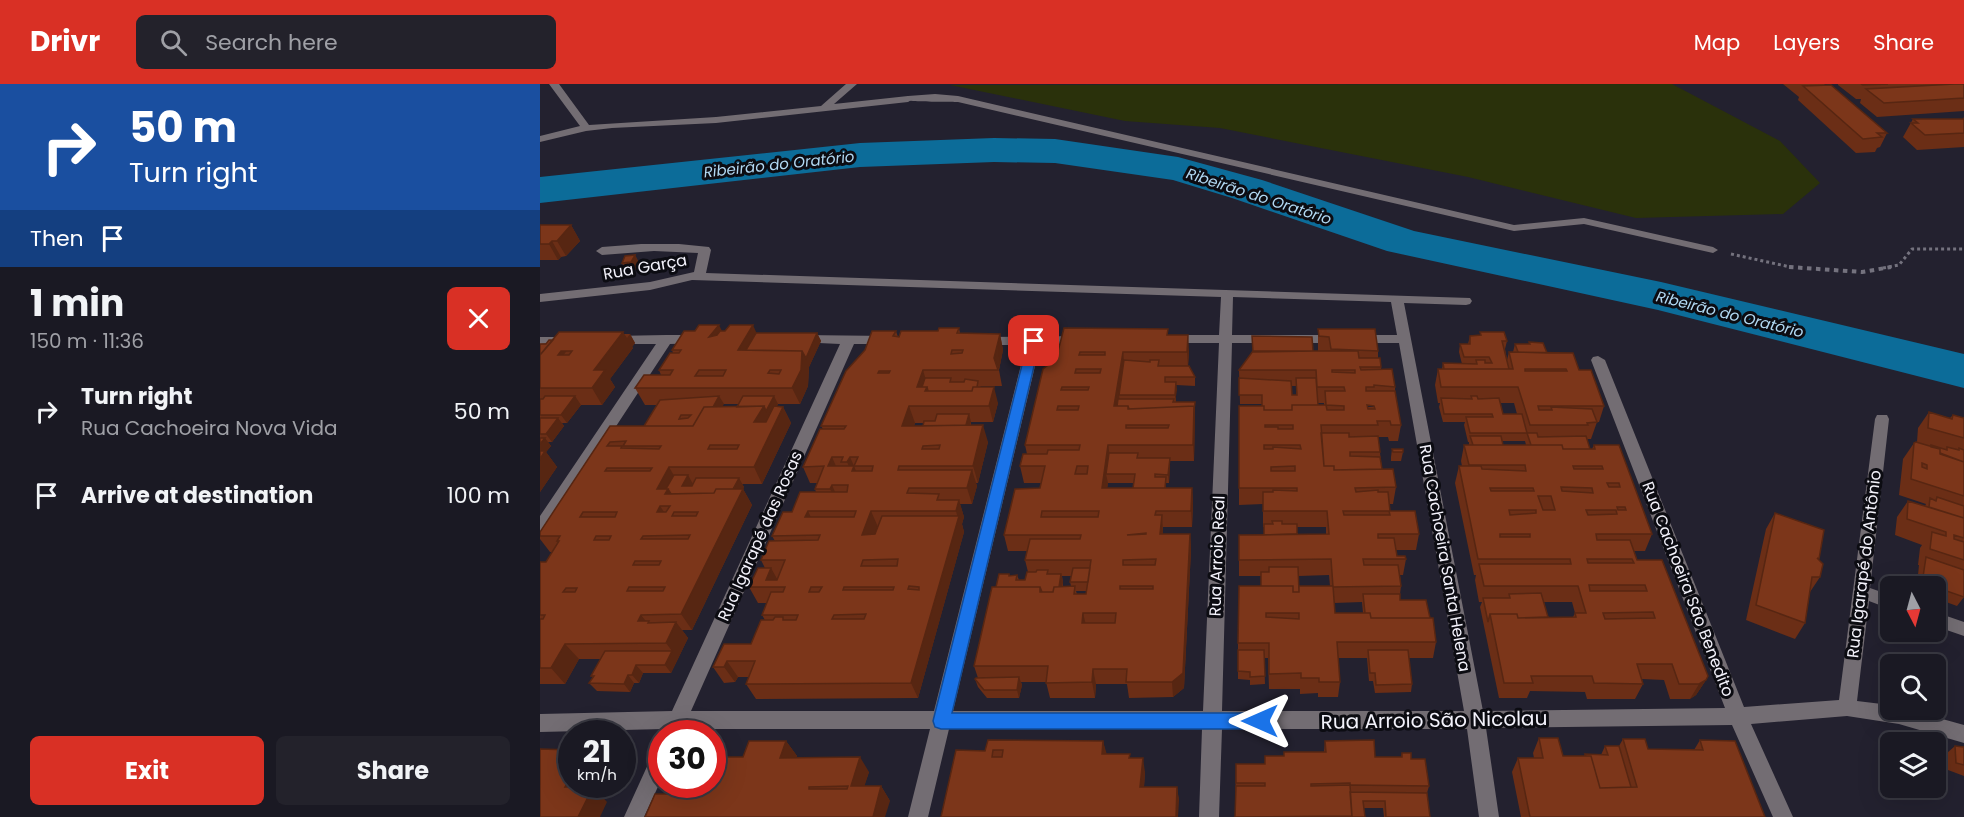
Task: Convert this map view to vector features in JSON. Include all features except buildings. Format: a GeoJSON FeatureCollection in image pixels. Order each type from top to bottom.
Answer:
{"type":"FeatureCollection","features":[{"type":"Feature","properties":{"kind":"street"},"geometry":{"type":"LineString","coordinates":[[554,84],[586,128]]}},
{"type":"Feature","properties":{"kind":"street"},"geometry":{"type":"LineString","coordinates":[[823,109],[852,84]]}},
{"type":"Feature","properties":{"kind":"street"},"geometry":{"type":"LineString","coordinates":[[540,139],[586,128],[716,120],[908,99]]}},
{"type":"Feature","properties":{"kind":"street","name":"Rua Garça"},"geometry":{"type":"LineString","coordinates":[[540,298],[650,286],[699,274],[705,250],[685,246],[653,246],[602,251]]}},
{"type":"Feature","properties":{"kind":"street"},"geometry":{"type":"LineString","coordinates":[[691,276],[1466,301]]}},
{"type":"Feature","properties":{"kind":"street","name":"Rua Arroio Real"},"geometry":{"type":"LineString","coordinates":[[1209,817],[1227,295]]}},
{"type":"Feature","properties":{"kind":"street","name":"Rua Cachoeira Santa Helena"},"geometry":{"type":"LineString","coordinates":[[1397,299],[1475,720],[1489,817]]}},
{"type":"Feature","properties":{"kind":"street"},"geometry":{"type":"LineString","coordinates":[[540,529],[666,339]]}},
{"type":"Feature","properties":{"kind":"street"},"geometry":{"type":"LineString","coordinates":[[540,341],[712,339]]}},
{"type":"Feature","properties":{"kind":"street"},"geometry":{"type":"LineString","coordinates":[[792,339],[907,340]]}},
{"type":"Feature","properties":{"kind":"street","name":"Rua Igarapé das Rosas"},"geometry":{"type":"LineString","coordinates":[[677,720],[849,339]]}},
{"type":"Feature","properties":{"kind":"street"},"geometry":{"type":"LineString","coordinates":[[1153,339],[1406,346]]}},
{"type":"Feature","properties":{"kind":"street"},"geometry":{"type":"LineString","coordinates":[[964,340],[1093,340]]}},
{"type":"Feature","properties":{"kind":"street"},"geometry":{"type":"LineString","coordinates":[[918,817],[1034,341]]}},
{"type":"Feature","properties":{"kind":"street","name":"Rua Cachoeira São Benedito"},"geometry":{"type":"LineString","coordinates":[[1598,360],[1738,716],[1783,817]]}},
{"type":"Feature","properties":{"kind":"street","name":"Rua Igarapé do Antônio"},"geometry":{"type":"LineString","coordinates":[[1847,708],[1882,419]]}},
{"type":"Feature","properties":{"kind":"street"},"geometry":{"type":"LineString","coordinates":[[1860,591],[1880,598]]}},
{"type":"Feature","properties":{"kind":"street"},"geometry":{"type":"LineString","coordinates":[[1946,623],[1964,629]]}},
{"type":"Feature","properties":{"kind":"street","name":"Rua Arroio São Nicolau"},"geometry":{"type":"LineString","coordinates":[[726,726],[941,721],[1212,722],[1738,716],[1847,708],[1899,715],[1964,734]]}},
{"type":"Feature","properties":{"kind":"street","name":"Rua Arroio São Nicolau"},"geometry":{"type":"LineString","coordinates":[[540,723],[648,726]]}},
{"type":"Feature","properties":{"kind":"street"},"geometry":{"type":"LineString","coordinates":[[634,817],[648,786]]}},
{"type":"Feature","properties":{"kind":"lane"},"geometry":{"type":"LineString","coordinates":[[908,99],[935,97],[958,99],[1514,228],[1584,221],[1713,249]]}},
{"type":"Feature","properties":{"kind":"path"},"geometry":{"type":"LineString","coordinates":[[1713,249],[1800,269],[1862,272],[1899,265],[1912,249],[1964,249]]}},
{"type":"Feature","properties":{"kind":"green space"},"geometry":{"type":"Polygon","coordinates":[[[1672,84],[1780,141],[1820,183],[1783,214],[1636,218],[1468,177],[1220,128],[1125,121],[950,85],[1672,84]]]}},
{"type":"Feature","properties":{"kind":"waterway","name":"Ribeirão do Oratório"},"geometry":{"type":"LineString","coordinates":[[540,190],[860,155],[994,150],[1055,151],[1178,169],[1247,189],[1403,242],[1661,296],[1964,371]]}},
{"type":"Feature","properties":{"kind":"route"},"geometry":{"type":"LineString","coordinates":[[1034,341],[941,721],[1260,721]]}}]}
